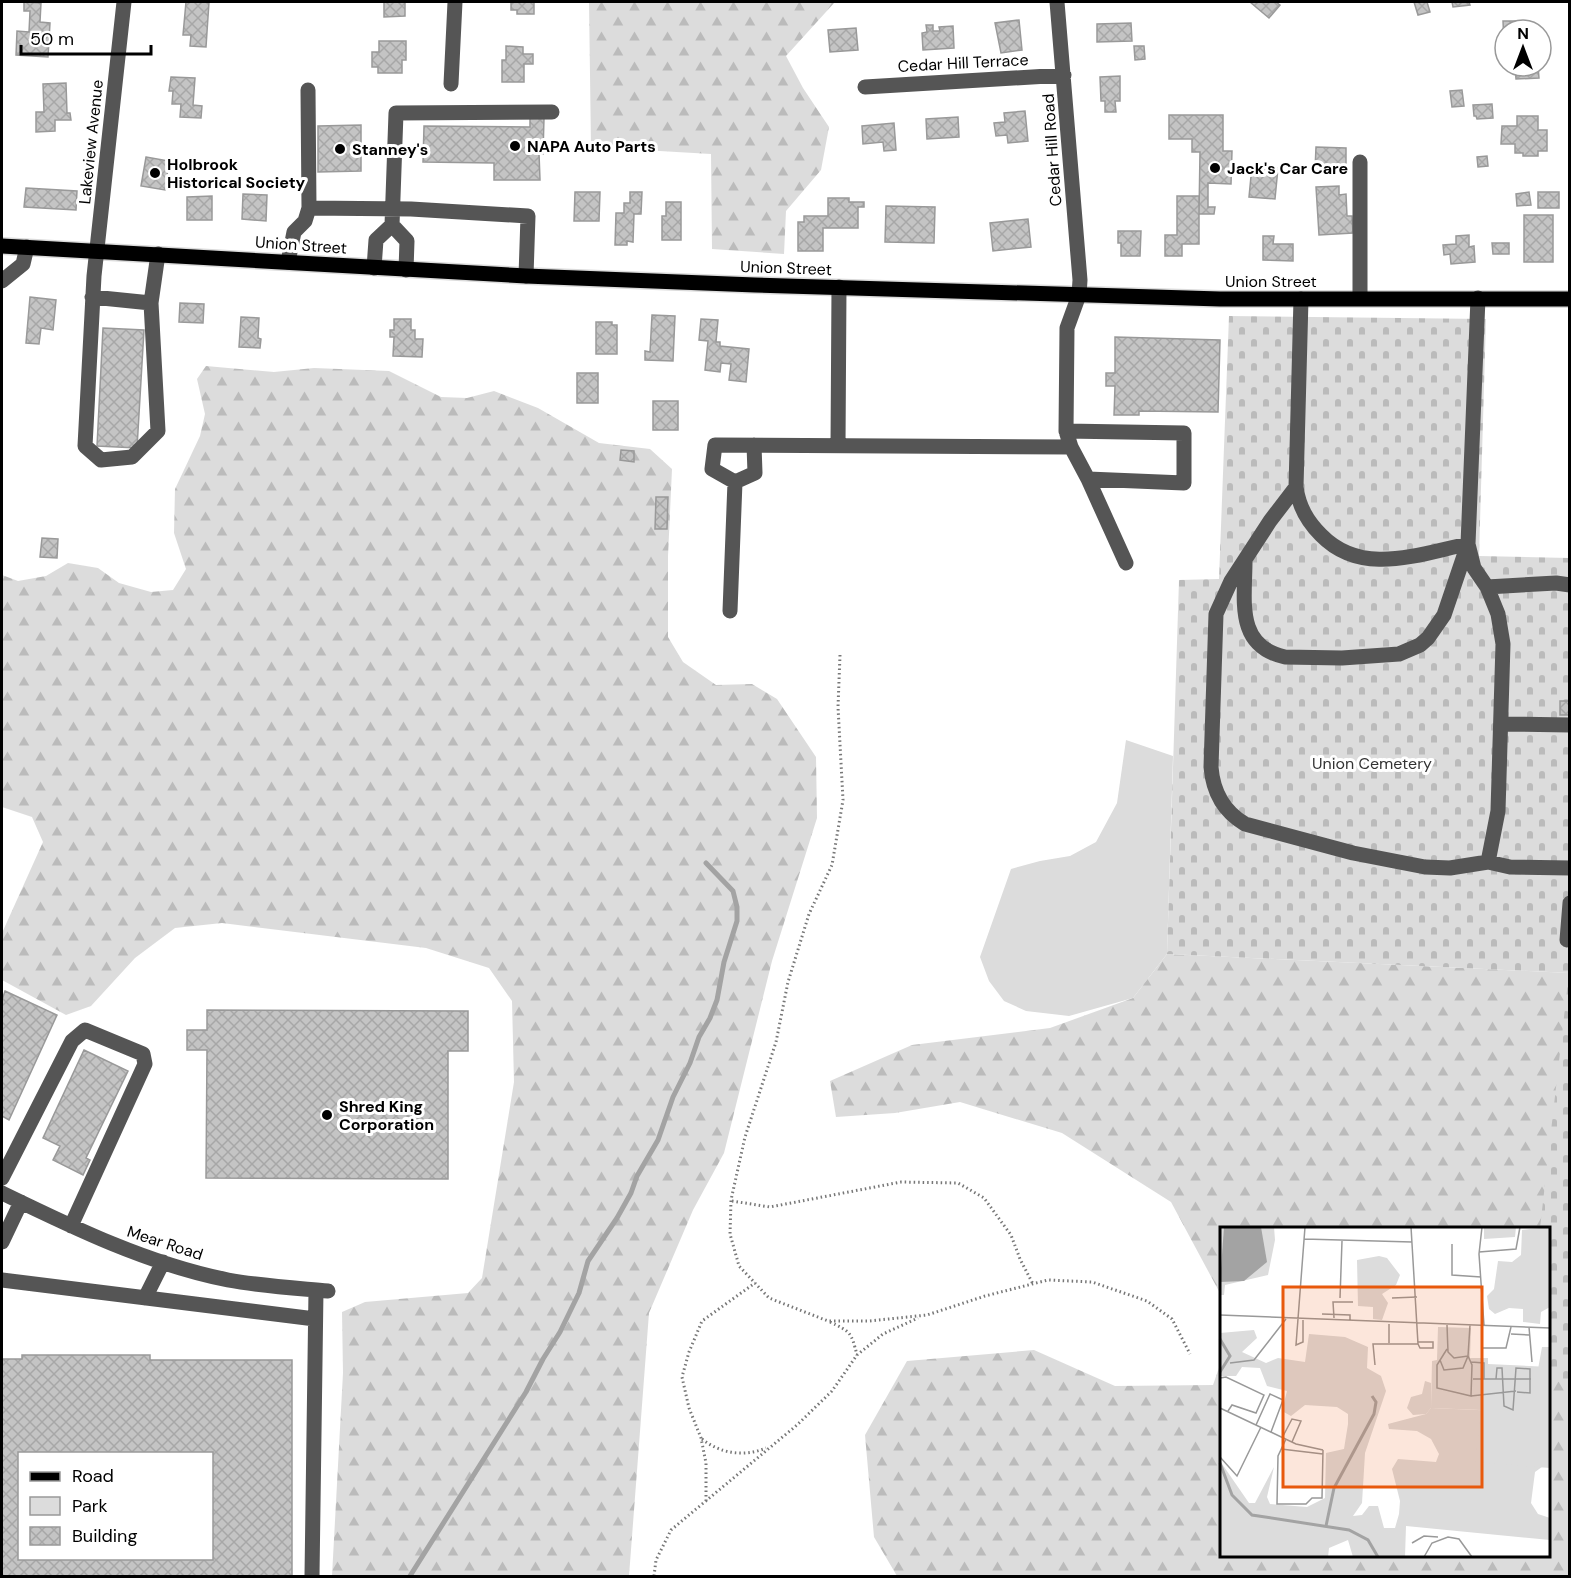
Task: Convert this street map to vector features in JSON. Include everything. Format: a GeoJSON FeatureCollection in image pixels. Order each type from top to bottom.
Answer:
{"type":"FeatureCollection","features":[{"type":"Feature","properties":{"kind":"main road","name":"Union Street"},"geometry":{"type":"LineString","coordinates":[[2,246],[526,276],[839,287],[1220,299],[1569,299]]}},
{"type":"Feature","properties":{"kind":"street","name":"Lakeview Avenue"},"geometry":{"type":"LineString","coordinates":[[124,2],[92,297],[85,446],[101,460],[132,457],[158,431],[151,303]]}},
{"type":"Feature","properties":{"kind":"street"},"geometry":{"type":"LineString","coordinates":[[451,84],[455,2]]}},
{"type":"Feature","properties":{"kind":"street","name":"Cedar Hill Road"},"geometry":{"type":"LineString","coordinates":[[1057,2],[1079,265],[1079,295],[1068,328],[1066,431],[1071,447],[1126,563]]}},
{"type":"Feature","properties":{"kind":"street","name":"Cedar Hill Terrace"},"geometry":{"type":"LineString","coordinates":[[865,87],[1064,75]]}},
{"type":"Feature","properties":{"kind":"street"},"geometry":{"type":"LineString","coordinates":[[288,262],[294,232],[305,221],[309,208],[308,90]]}},
{"type":"Feature","properties":{"kind":"street"},"geometry":{"type":"LineString","coordinates":[[374,268],[376,240],[392,225],[396,113],[552,112]]}},
{"type":"Feature","properties":{"kind":"street"},"geometry":{"type":"LineString","coordinates":[[1360,162],[1360,298]]}},
{"type":"Feature","properties":{"kind":"street"},"geometry":{"type":"LineString","coordinates":[[309,208],[393,209],[528,216],[526,276]]}},
{"type":"Feature","properties":{"kind":"street"},"geometry":{"type":"LineString","coordinates":[[392,225],[407,241],[406,270]]}},
{"type":"Feature","properties":{"kind":"street"},"geometry":{"type":"LineString","coordinates":[[2,281],[23,264],[27,248]]}},
{"type":"Feature","properties":{"kind":"street"},"geometry":{"type":"LineString","coordinates":[[92,297],[151,303],[158,254]]}},
{"type":"Feature","properties":{"kind":"street"},"geometry":{"type":"LineString","coordinates":[[838,446],[839,287]]}},
{"type":"Feature","properties":{"kind":"street"},"geometry":{"type":"LineString","coordinates":[[1301,298],[1296,487],[1300,507],[1316,530],[1330,544],[1354,557],[1383,560],[1468,544]]}},
{"type":"Feature","properties":{"kind":"street"},"geometry":{"type":"LineString","coordinates":[[1245,561],[1246,619],[1250,633],[1260,646],[1276,655],[1285,657],[1382,657],[1409,650],[1428,638],[1435,630],[1450,601],[1468,544],[1478,298]]}},
{"type":"Feature","properties":{"kind":"street"},"geometry":{"type":"LineString","coordinates":[[1066,431],[1184,434],[1184,483],[1088,479]]}},
{"type":"Feature","properties":{"kind":"street"},"geometry":{"type":"LineString","coordinates":[[735,482],[712,469],[715,445],[1071,447]]}},
{"type":"Feature","properties":{"kind":"street"},"geometry":{"type":"LineString","coordinates":[[735,482],[755,473],[754,445]]}},
{"type":"Feature","properties":{"kind":"street"},"geometry":{"type":"LineString","coordinates":[[730,611],[735,482]]}},
{"type":"Feature","properties":{"kind":"street"},"geometry":{"type":"LineString","coordinates":[[1296,487],[1270,521],[1231,581],[1220,603],[1215,625],[1211,767],[1215,789],[1227,809],[1234,817],[1256,828],[1353,853],[1403,863],[1437,868],[1488,862],[1510,867],[1569,868]]}},
{"type":"Feature","properties":{"kind":"street"},"geometry":{"type":"LineString","coordinates":[[1468,544],[1474,568],[1487,587],[1502,628],[1498,812],[1488,862]]}},
{"type":"Feature","properties":{"kind":"street"},"geometry":{"type":"LineString","coordinates":[[1487,587],[1556,583],[1569,585]]}},
{"type":"Feature","properties":{"kind":"street"},"geometry":{"type":"LineString","coordinates":[[1501,724],[1569,724]]}},
{"type":"Feature","properties":{"kind":"street"},"geometry":{"type":"LineString","coordinates":[[1567,940],[1569,903]]}},
{"type":"Feature","properties":{"kind":"street"},"geometry":{"type":"LineString","coordinates":[[2,1178],[72,1041],[85,1030],[143,1054],[145,1064],[72,1226]]}},
{"type":"Feature","properties":{"kind":"street","name":"Mear Road"},"geometry":{"type":"LineString","coordinates":[[2,1193],[106,1242],[163,1262],[227,1280],[322,1291],[315,1318]]}},
{"type":"Feature","properties":{"kind":"street"},"geometry":{"type":"LineString","coordinates":[[2,1242],[21,1202]]}},
{"type":"Feature","properties":{"kind":"street"},"geometry":{"type":"LineString","coordinates":[[145,1298],[163,1262]]}},
{"type":"Feature","properties":{"kind":"street"},"geometry":{"type":"LineString","coordinates":[[2,1280],[315,1318],[312,1576]]}},
{"type":"Feature","properties":{"kind":"path"},"geometry":{"type":"LineString","coordinates":[[840,655],[838,707],[843,800],[832,865],[809,914],[788,982],[777,1042],[745,1137],[731,1200],[730,1234],[739,1266],[769,1298],[848,1331],[857,1355]]}},
{"type":"Feature","properties":{"kind":"path"},"geometry":{"type":"LineString","coordinates":[[731,1200],[770,1207],[901,1182],[958,1183],[984,1198],[1011,1235],[1033,1284]]}},
{"type":"Feature","properties":{"kind":"path"},"geometry":{"type":"LineString","coordinates":[[654,1576],[657,1560],[671,1530],[797,1425],[832,1391],[857,1355],[883,1334],[922,1316],[985,1296],[1048,1280],[1092,1282],[1147,1301],[1172,1319],[1190,1354]]}},
{"type":"Feature","properties":{"kind":"path"},"geometry":{"type":"LineString","coordinates":[[706,1501],[706,1463],[701,1438],[689,1408],[682,1377],[689,1352],[702,1321],[755,1283]]}},
{"type":"Feature","properties":{"kind":"path"},"geometry":{"type":"LineString","coordinates":[[828,1322],[869,1322],[922,1316]]}},
{"type":"Feature","properties":{"kind":"path"},"geometry":{"type":"LineString","coordinates":[[701,1438],[710,1446],[732,1454],[753,1454],[770,1446]]}},
{"type":"Feature","properties":{"kind":"green space"},"geometry":{"type":"Polygon","coordinates":[[[589,2],[835,2],[786,56],[803,88],[829,127],[821,170],[786,211],[784,254],[712,249],[711,154],[591,147],[589,2]]]}},
{"type":"Feature","properties":{"kind":"green space","name":"Union Cemetery"},"geometry":{"type":"Polygon","coordinates":[[[1229,316],[1486,319],[1479,556],[1569,558],[1569,973],[1167,954],[1179,580],[1219,579],[1229,316]]]}},
{"type":"Feature","properties":{"kind":"green space"},"geometry":{"type":"Polygon","coordinates":[[[206,366],[274,372],[314,368],[389,371],[441,397],[467,398],[494,391],[538,408],[599,443],[650,449],[672,469],[668,556],[668,637],[683,662],[716,685],[752,684],[777,699],[816,757],[817,818],[772,961],[724,1153],[693,1210],[649,1313],[629,1576],[332,1576],[343,1373],[342,1312],[365,1302],[468,1293],[482,1278],[514,1082],[512,1001],[489,968],[426,948],[222,923],[175,928],[135,958],[91,1006],[66,1015],[2,980],[2,933],[43,842],[32,817],[2,807],[2,575],[18,581],[46,576],[68,563],[98,568],[119,583],[151,592],[173,590],[186,569],[174,533],[175,489],[200,436],[205,414],[197,379],[206,366]]]}},
{"type":"Feature","properties":{"kind":"green space"},"geometry":{"type":"Polygon","coordinates":[[[1126,740],[1173,756],[1167,954],[1133,998],[1069,1016],[1026,1011],[1004,1001],[989,981],[980,957],[1011,869],[1070,856],[1096,842],[1117,803],[1126,740]]]}},
{"type":"Feature","properties":{"kind":"green space"},"geometry":{"type":"Polygon","coordinates":[[[1167,954],[1569,973],[1569,1576],[897,1576],[874,1537],[865,1435],[907,1361],[1034,1350],[1115,1386],[1213,1385],[1220,1365],[1220,1557],[1550,1557],[1550,1227],[1220,1227],[1220,1293],[1171,1202],[1062,1133],[960,1102],[895,1113],[836,1117],[830,1081],[912,1045],[1050,1028],[1133,998],[1167,954]]]}},
{"type":"Feature","properties":{"kind":"green space"},"geometry":{"type":"Polygon","coordinates":[[[1569,973],[1569,1382],[1550,1381],[1550,1227],[1540,1227],[1569,973]]]}},
{"type":"Feature","properties":{"kind":"building"},"geometry":{"type":"Polygon","coordinates":[[[24,2],[41,3],[40,22],[50,23],[48,57],[16,55],[17,31],[29,32],[30,11],[24,11],[24,2]]]}},
{"type":"Feature","properties":{"kind":"building"},"geometry":{"type":"Polygon","coordinates":[[[186,2],[209,2],[206,47],[190,46],[191,35],[183,35],[186,2]]]}},
{"type":"Feature","properties":{"kind":"building"},"geometry":{"type":"Polygon","coordinates":[[[384,2],[405,2],[405,16],[384,17],[384,2]]]}},
{"type":"Feature","properties":{"kind":"building"},"geometry":{"type":"Polygon","coordinates":[[[511,2],[534,2],[534,14],[517,14],[517,10],[511,10],[511,2]]]}},
{"type":"Feature","properties":{"kind":"building"},"geometry":{"type":"Polygon","coordinates":[[[1250,2],[1276,2],[1280,5],[1269,18],[1250,2]]]}},
{"type":"Feature","properties":{"kind":"building"},"geometry":{"type":"Polygon","coordinates":[[[1414,2],[1427,2],[1430,12],[1418,15],[1414,2]]]}},
{"type":"Feature","properties":{"kind":"building"},"geometry":{"type":"Polygon","coordinates":[[[1452,2],[1469,2],[1470,5],[1453,7],[1452,2]]]}},
{"type":"Feature","properties":{"kind":"building"},"geometry":{"type":"Polygon","coordinates":[[[1019,20],[1022,50],[1001,53],[995,23],[1019,20]]]}},
{"type":"Feature","properties":{"kind":"building"},"geometry":{"type":"Polygon","coordinates":[[[1131,23],[1132,41],[1097,42],[1097,24],[1131,23]]]}},
{"type":"Feature","properties":{"kind":"building"},"geometry":{"type":"Polygon","coordinates":[[[926,25],[933,25],[933,31],[940,31],[939,27],[953,26],[954,48],[923,50],[922,33],[927,32],[926,25]]]}},
{"type":"Feature","properties":{"kind":"building"},"geometry":{"type":"Polygon","coordinates":[[[856,28],[858,50],[830,52],[828,30],[856,28]]]}},
{"type":"Feature","properties":{"kind":"building"},"geometry":{"type":"Polygon","coordinates":[[[379,41],[406,41],[406,60],[402,60],[402,73],[378,73],[378,67],[372,67],[372,52],[379,52],[379,41]]]}},
{"type":"Feature","properties":{"kind":"building"},"geometry":{"type":"Polygon","coordinates":[[[506,46],[523,47],[523,54],[533,54],[533,64],[524,64],[524,82],[502,82],[502,60],[506,60],[506,46]]]}},
{"type":"Feature","properties":{"kind":"building"},"geometry":{"type":"Polygon","coordinates":[[[1134,46],[1144,46],[1145,59],[1135,60],[1134,46]]]}},
{"type":"Feature","properties":{"kind":"building"},"geometry":{"type":"Polygon","coordinates":[[[1120,76],[1120,101],[1115,101],[1116,112],[1105,112],[1105,101],[1101,101],[1100,77],[1120,76]]]}},
{"type":"Feature","properties":{"kind":"building"},"geometry":{"type":"Polygon","coordinates":[[[171,77],[195,78],[193,105],[202,106],[201,118],[180,117],[181,104],[172,104],[173,91],[169,91],[171,77]]]}},
{"type":"Feature","properties":{"kind":"building"},"geometry":{"type":"Polygon","coordinates":[[[66,83],[67,113],[70,113],[71,120],[55,120],[55,131],[36,132],[36,112],[44,112],[43,84],[66,83]]]}},
{"type":"Feature","properties":{"kind":"building"},"geometry":{"type":"Polygon","coordinates":[[[1462,90],[1464,106],[1452,107],[1450,91],[1462,90]]]}},
{"type":"Feature","properties":{"kind":"building"},"geometry":{"type":"Polygon","coordinates":[[[1492,104],[1493,118],[1477,119],[1474,116],[1473,105],[1492,104]]]}},
{"type":"Feature","properties":{"kind":"building"},"geometry":{"type":"Polygon","coordinates":[[[1025,111],[1028,141],[1008,143],[1007,135],[996,136],[994,123],[1005,122],[1004,113],[1025,111]]]}},
{"type":"Feature","properties":{"kind":"building","name":"Jack's Car Care"},"geometry":{"type":"Polygon","coordinates":[[[1169,115],[1223,115],[1223,151],[1232,151],[1231,184],[1208,183],[1208,207],[1215,207],[1214,214],[1199,214],[1200,152],[1192,152],[1192,139],[1169,139],[1169,115]]]}},
{"type":"Feature","properties":{"kind":"building"},"geometry":{"type":"Polygon","coordinates":[[[1517,116],[1538,116],[1538,130],[1547,130],[1547,151],[1538,151],[1538,156],[1523,156],[1523,153],[1515,153],[1515,144],[1501,144],[1502,126],[1517,126],[1517,116]]]}},
{"type":"Feature","properties":{"kind":"building"},"geometry":{"type":"Polygon","coordinates":[[[958,117],[959,137],[927,139],[926,119],[958,117]]]}},
{"type":"Feature","properties":{"kind":"building"},"geometry":{"type":"Polygon","coordinates":[[[530,118],[544,118],[543,154],[539,153],[540,180],[494,180],[494,163],[423,162],[424,126],[530,127],[530,118]]]}},
{"type":"Feature","properties":{"kind":"building"},"geometry":{"type":"Polygon","coordinates":[[[894,123],[896,150],[884,151],[883,142],[863,144],[862,126],[894,123]]]}},
{"type":"Feature","properties":{"kind":"building","name":"Stanney's"},"geometry":{"type":"Polygon","coordinates":[[[361,125],[361,171],[318,172],[318,126],[361,125]]]}},
{"type":"Feature","properties":{"kind":"building"},"geometry":{"type":"Polygon","coordinates":[[[1316,147],[1346,148],[1346,170],[1315,170],[1316,147]]]}},
{"type":"Feature","properties":{"kind":"building"},"geometry":{"type":"Polygon","coordinates":[[[1487,156],[1488,166],[1478,167],[1477,157],[1487,156]]]}},
{"type":"Feature","properties":{"kind":"building","name":"Holbrook Historical Society"},"geometry":{"type":"Polygon","coordinates":[[[146,157],[169,161],[165,190],[141,186],[146,157]]]}},
{"type":"Feature","properties":{"kind":"building","name":"Jack's Car Care"},"geometry":{"type":"Polygon","coordinates":[[[1252,166],[1278,168],[1275,199],[1249,197],[1252,166]]]}},
{"type":"Feature","properties":{"kind":"building"},"geometry":{"type":"Polygon","coordinates":[[[1339,186],[1339,195],[1346,194],[1347,216],[1352,216],[1353,233],[1319,235],[1316,187],[1339,186]]]}},
{"type":"Feature","properties":{"kind":"building"},"geometry":{"type":"Polygon","coordinates":[[[26,188],[77,191],[76,210],[24,207],[26,188]]]}},
{"type":"Feature","properties":{"kind":"building"},"geometry":{"type":"Polygon","coordinates":[[[575,192],[600,192],[599,221],[574,221],[575,192]]]}},
{"type":"Feature","properties":{"kind":"building"},"geometry":{"type":"Polygon","coordinates":[[[630,192],[642,192],[641,214],[634,214],[633,242],[627,241],[627,245],[615,245],[616,213],[624,213],[624,203],[630,203],[630,192]]]}},
{"type":"Feature","properties":{"kind":"building"},"geometry":{"type":"Polygon","coordinates":[[[1529,192],[1531,205],[1517,206],[1516,194],[1529,192]]]}},
{"type":"Feature","properties":{"kind":"building"},"geometry":{"type":"Polygon","coordinates":[[[1538,192],[1559,192],[1559,208],[1538,208],[1538,192]]]}},
{"type":"Feature","properties":{"kind":"building"},"geometry":{"type":"Polygon","coordinates":[[[243,194],[267,195],[266,221],[242,219],[243,194]]]}},
{"type":"Feature","properties":{"kind":"building"},"geometry":{"type":"Polygon","coordinates":[[[212,196],[212,220],[187,220],[187,197],[212,196]]]}},
{"type":"Feature","properties":{"kind":"building"},"geometry":{"type":"Polygon","coordinates":[[[1177,196],[1199,196],[1199,244],[1182,244],[1182,256],[1165,256],[1165,235],[1177,235],[1177,196]]]}},
{"type":"Feature","properties":{"kind":"building"},"geometry":{"type":"Polygon","coordinates":[[[828,198],[849,198],[849,202],[864,202],[864,207],[858,207],[858,228],[823,228],[823,251],[798,251],[798,222],[804,222],[804,216],[828,216],[828,198]]]}},
{"type":"Feature","properties":{"kind":"building"},"geometry":{"type":"Polygon","coordinates":[[[666,202],[681,202],[681,240],[662,240],[662,216],[666,216],[666,202]]]}},
{"type":"Feature","properties":{"kind":"building"},"geometry":{"type":"Polygon","coordinates":[[[886,206],[935,207],[934,243],[885,242],[886,206]]]}},
{"type":"Feature","properties":{"kind":"building"},"geometry":{"type":"Polygon","coordinates":[[[1524,215],[1553,215],[1553,262],[1524,262],[1524,215]]]}},
{"type":"Feature","properties":{"kind":"building"},"geometry":{"type":"Polygon","coordinates":[[[1028,219],[1031,247],[993,251],[990,223],[1028,219]]]}},
{"type":"Feature","properties":{"kind":"building"},"geometry":{"type":"Polygon","coordinates":[[[1118,231],[1141,231],[1140,256],[1121,256],[1118,231]]]}},
{"type":"Feature","properties":{"kind":"building"},"geometry":{"type":"Polygon","coordinates":[[[1469,235],[1469,247],[1474,246],[1475,262],[1451,264],[1450,254],[1444,255],[1443,245],[1456,244],[1456,236],[1469,235]]]}},
{"type":"Feature","properties":{"kind":"building"},"geometry":{"type":"Polygon","coordinates":[[[1263,236],[1274,236],[1273,244],[1293,244],[1293,261],[1263,260],[1263,236]]]}},
{"type":"Feature","properties":{"kind":"building"},"geometry":{"type":"Polygon","coordinates":[[[1492,243],[1509,243],[1509,254],[1493,254],[1492,243]]]}},
{"type":"Feature","properties":{"kind":"building"},"geometry":{"type":"Polygon","coordinates":[[[30,297],[56,300],[53,330],[41,328],[39,344],[26,343],[30,297]]]}},
{"type":"Feature","properties":{"kind":"building"},"geometry":{"type":"Polygon","coordinates":[[[180,303],[204,304],[203,323],[179,322],[180,303]]]}},
{"type":"Feature","properties":{"kind":"building"},"geometry":{"type":"Polygon","coordinates":[[[652,315],[675,316],[673,361],[645,360],[645,351],[650,352],[652,315]]]}},
{"type":"Feature","properties":{"kind":"building"},"geometry":{"type":"Polygon","coordinates":[[[241,317],[259,318],[260,348],[239,347],[241,317]]]}},
{"type":"Feature","properties":{"kind":"building"},"geometry":{"type":"Polygon","coordinates":[[[394,319],[411,319],[411,330],[415,330],[415,339],[423,339],[422,357],[393,356],[394,337],[390,337],[390,330],[394,330],[394,319]]]}},
{"type":"Feature","properties":{"kind":"building"},"geometry":{"type":"Polygon","coordinates":[[[701,319],[718,320],[716,342],[720,342],[720,346],[749,349],[746,382],[729,380],[731,364],[721,363],[720,372],[705,370],[708,341],[699,340],[701,319]]]}},
{"type":"Feature","properties":{"kind":"building"},"geometry":{"type":"Polygon","coordinates":[[[596,322],[612,322],[612,325],[617,325],[617,354],[596,354],[596,322]]]}},
{"type":"Feature","properties":{"kind":"building"},"geometry":{"type":"Polygon","coordinates":[[[103,328],[144,330],[137,448],[97,446],[103,328]]]}},
{"type":"Feature","properties":{"kind":"building"},"geometry":{"type":"Polygon","coordinates":[[[1115,337],[1220,340],[1218,412],[1139,411],[1139,415],[1114,415],[1115,386],[1106,386],[1106,373],[1115,373],[1115,337]]]}},
{"type":"Feature","properties":{"kind":"building"},"geometry":{"type":"Polygon","coordinates":[[[577,373],[598,373],[598,403],[577,403],[577,373]]]}},
{"type":"Feature","properties":{"kind":"building"},"geometry":{"type":"Polygon","coordinates":[[[653,401],[678,401],[678,430],[653,430],[653,401]]]}},
{"type":"Feature","properties":{"kind":"building"},"geometry":{"type":"Polygon","coordinates":[[[621,450],[634,451],[634,462],[620,460],[621,450]]]}},
{"type":"Feature","properties":{"kind":"building"},"geometry":{"type":"Polygon","coordinates":[[[656,497],[668,497],[667,529],[655,529],[656,497]]]}},
{"type":"Feature","properties":{"kind":"building"},"geometry":{"type":"Polygon","coordinates":[[[42,538],[58,539],[57,558],[40,557],[42,538]]]}},
{"type":"Feature","properties":{"kind":"building"},"geometry":{"type":"Polygon","coordinates":[[[1560,701],[1570,701],[1570,715],[1560,715],[1560,701]]]}},
{"type":"Feature","properties":{"kind":"building"},"geometry":{"type":"Polygon","coordinates":[[[5,991],[57,1015],[9,1120],[2,1116],[2,1000],[5,991]]]}},
{"type":"Feature","properties":{"kind":"building","name":"Shred King Corporation"},"geometry":{"type":"Polygon","coordinates":[[[207,1010],[468,1011],[468,1051],[448,1051],[448,1179],[206,1178],[207,1050],[187,1050],[187,1030],[207,1030],[207,1010]]]}},
{"type":"Feature","properties":{"kind":"building"},"geometry":{"type":"Polygon","coordinates":[[[84,1050],[128,1071],[86,1158],[90,1160],[83,1175],[53,1160],[60,1146],[43,1138],[84,1050]]]}},
{"type":"Feature","properties":{"kind":"building"},"geometry":{"type":"Polygon","coordinates":[[[22,1355],[150,1355],[150,1360],[292,1360],[292,1576],[2,1576],[2,1359],[22,1359],[22,1355]]]}},
{"type":"Feature","properties":{"kind":"waterway"},"geometry":{"type":"LineString","coordinates":[[410,1576],[526,1392],[560,1332],[579,1293],[588,1261],[617,1218],[631,1193],[637,1176],[658,1140],[673,1097],[690,1063],[699,1037],[710,1018],[717,1000],[724,962],[737,921],[737,907],[733,891],[706,863]]}},
{"type":"Feature","properties":{"kind":"place","name":"NAPA Auto Parts"},"geometry":{"type":"Point","coordinates":[515,146]}},
{"type":"Feature","properties":{"kind":"place","name":"Stanney's"},"geometry":{"type":"Point","coordinates":[340,149]}},
{"type":"Feature","properties":{"kind":"place","name":"Jack's Car Care"},"geometry":{"type":"Point","coordinates":[1215,168]}},
{"type":"Feature","properties":{"kind":"place","name":"Holbrook Historical Society"},"geometry":{"type":"Point","coordinates":[155,173]}},
{"type":"Feature","properties":{"kind":"place","name":"Shred King Corporation"},"geometry":{"type":"Point","coordinates":[327,1115]}}]}
